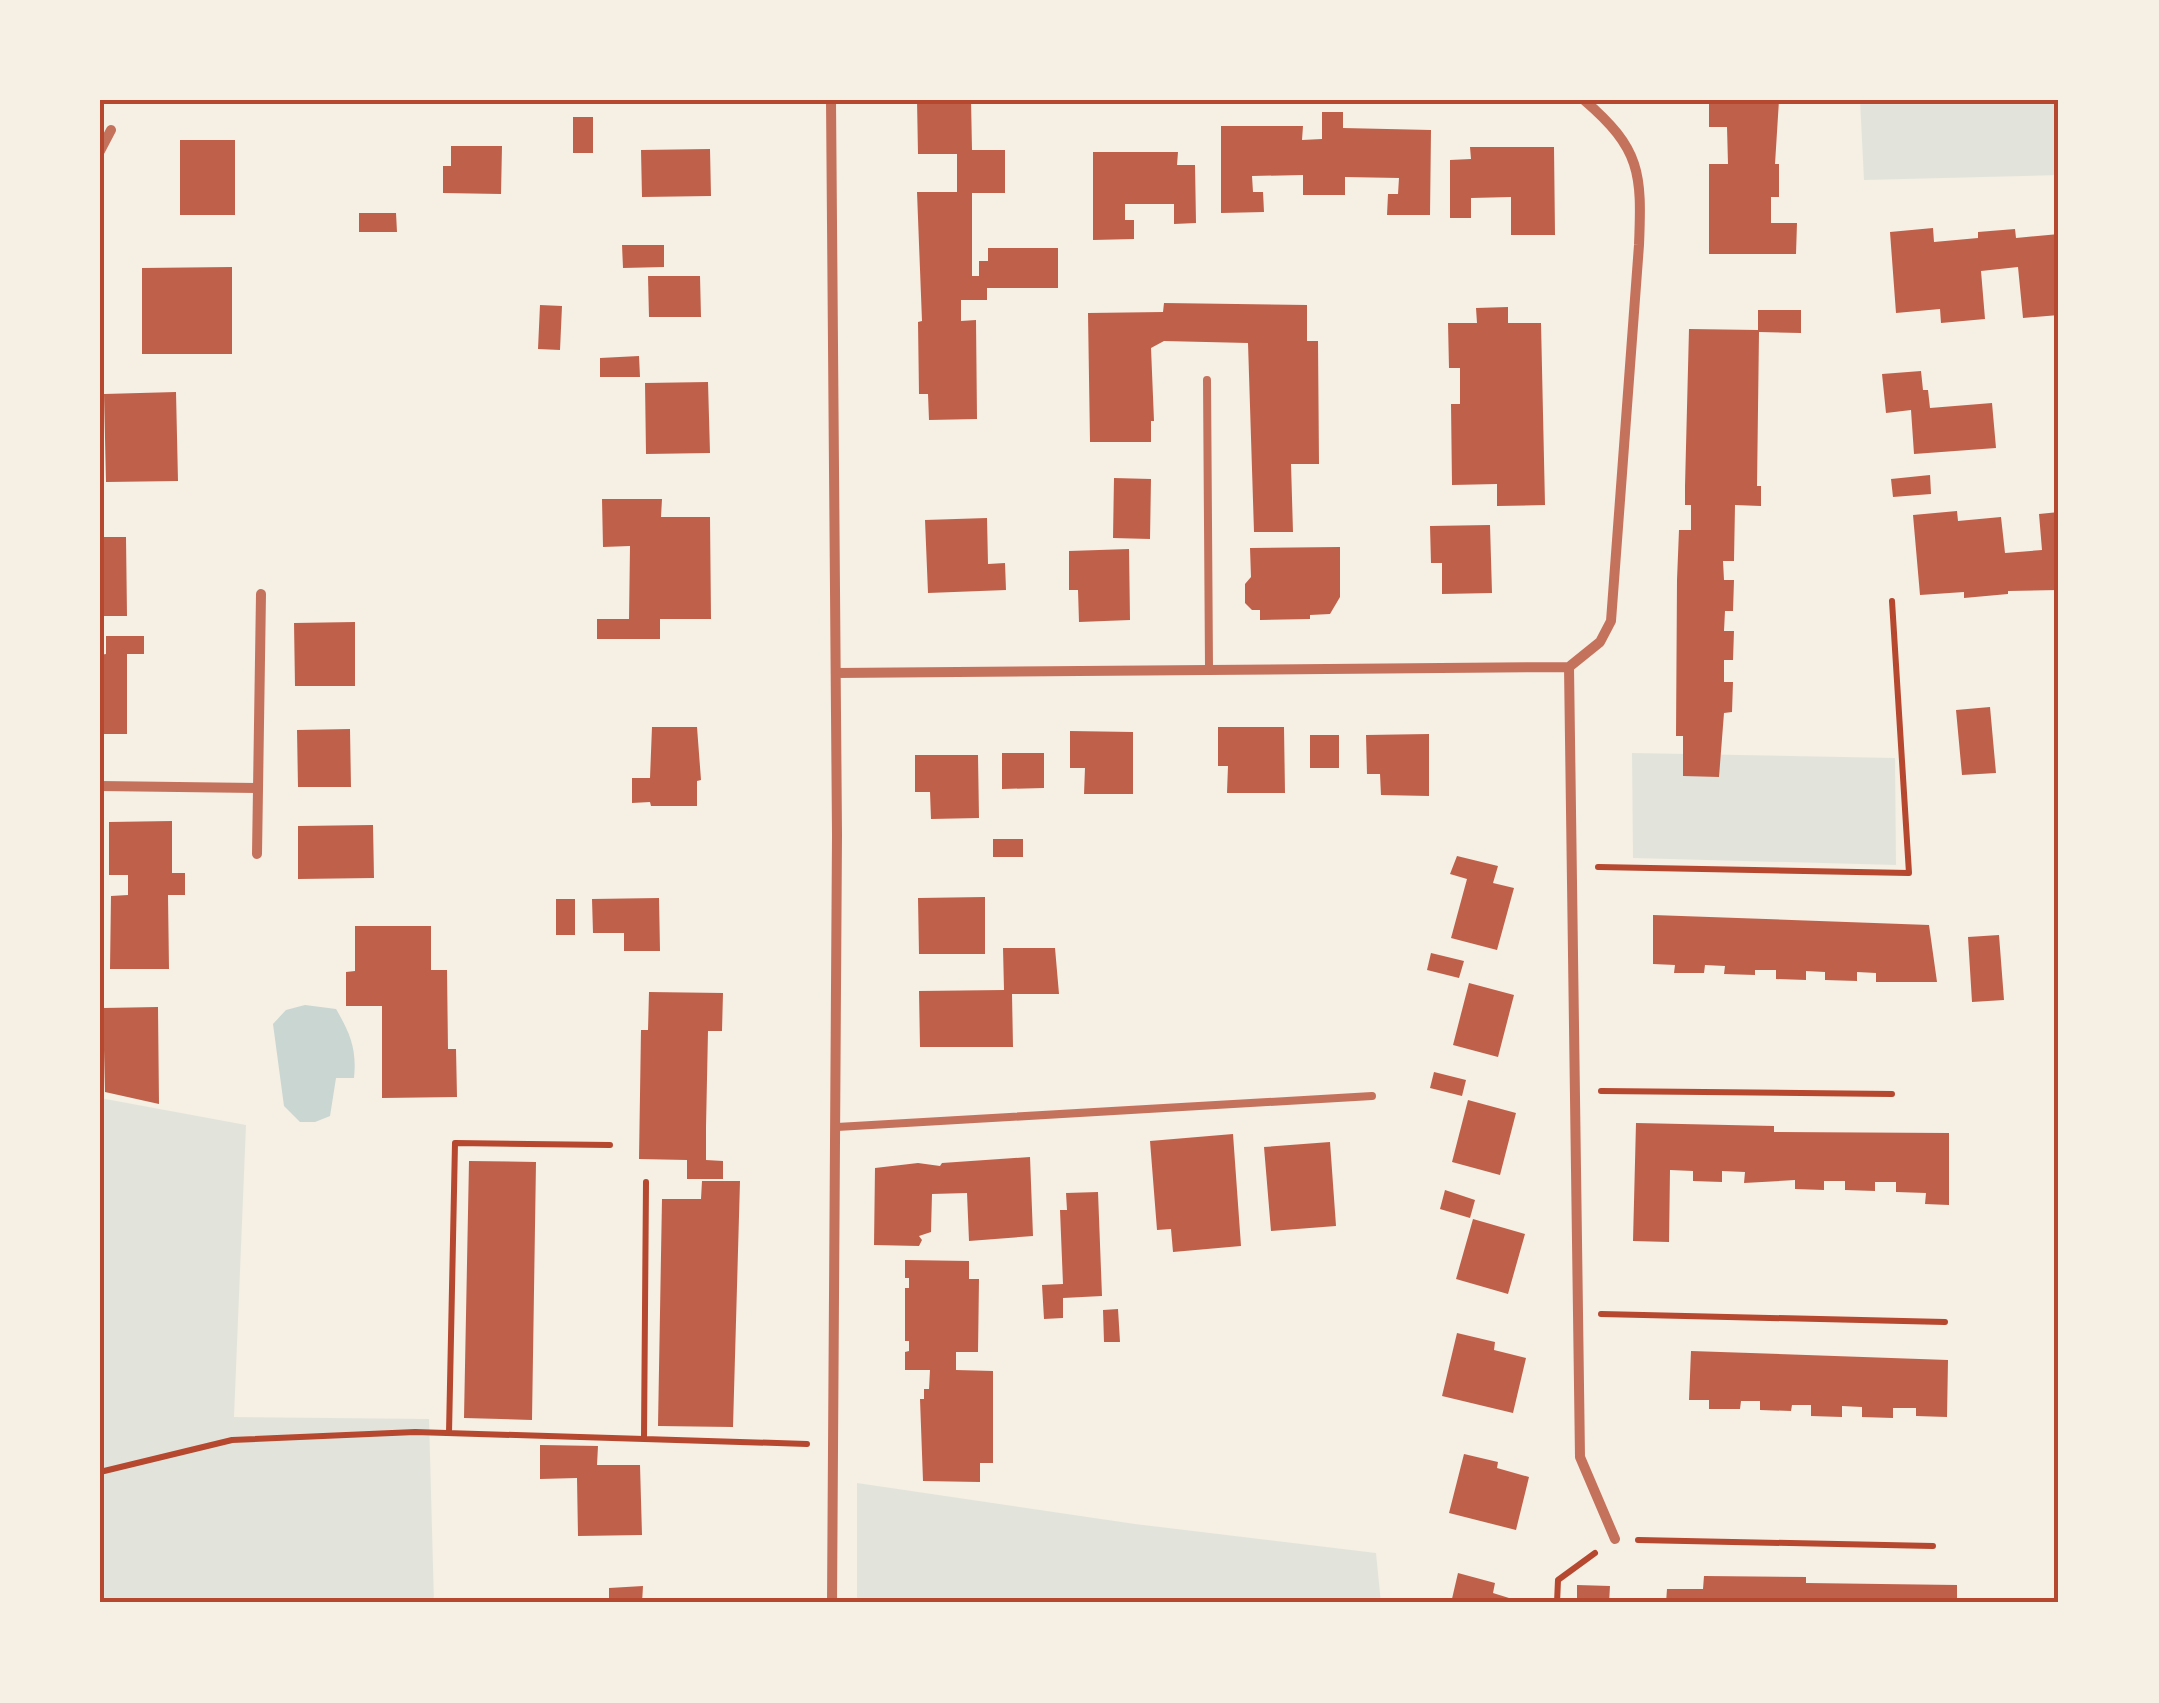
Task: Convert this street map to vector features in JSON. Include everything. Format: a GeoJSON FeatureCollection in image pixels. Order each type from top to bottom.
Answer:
{"type":"FeatureCollection","features":[{"type":"Feature","properties":{"kind":"street"},"geometry":{"type":"LineString","coordinates":[[831,100],[837,1127],[832,1603]]}},
{"type":"Feature","properties":{"kind":"street"},"geometry":{"type":"LineString","coordinates":[[836,672],[1569,667],[1600,642],[1610,622],[1640,214],[1638,174],[1625,141],[1584,100]]}},
{"type":"Feature","properties":{"kind":"street"},"geometry":{"type":"LineString","coordinates":[[100,151],[111,130]]}},
{"type":"Feature","properties":{"kind":"street"},"geometry":{"type":"LineString","coordinates":[[257,854],[261,594]]}},
{"type":"Feature","properties":{"kind":"street"},"geometry":{"type":"LineString","coordinates":[[1569,667],[1580,1458],[1615,1539]]}},
{"type":"Feature","properties":{"kind":"street"},"geometry":{"type":"LineString","coordinates":[[100,786],[257,788]]}},
{"type":"Feature","properties":{"kind":"lane"},"geometry":{"type":"LineString","coordinates":[[1207,380],[1209,668]]}},
{"type":"Feature","properties":{"kind":"lane"},"geometry":{"type":"LineString","coordinates":[[837,1127],[1372,1096]]}},
{"type":"Feature","properties":{"kind":"path"},"geometry":{"type":"LineString","coordinates":[[1572,867],[1909,873],[1892,600]]}},
{"type":"Feature","properties":{"kind":"path"},"geometry":{"type":"LineString","coordinates":[[1575,1090],[1892,1094]]}},
{"type":"Feature","properties":{"kind":"path"},"geometry":{"type":"LineString","coordinates":[[449,1433],[455,1143],[610,1145]]}},
{"type":"Feature","properties":{"kind":"path"},"geometry":{"type":"LineString","coordinates":[[644,1437],[646,1182]]}},
{"type":"Feature","properties":{"kind":"path"},"geometry":{"type":"LineString","coordinates":[[1578,1314],[1944,1322]]}},
{"type":"Feature","properties":{"kind":"path"},"geometry":{"type":"LineString","coordinates":[[100,1472],[232,1440],[449,1433],[833,1445]]}},
{"type":"Feature","properties":{"kind":"path"},"geometry":{"type":"LineString","coordinates":[[1557,1603],[1558,1580],[1615,1539],[1933,1546]]}},
{"type":"Feature","properties":{"kind":"shaded area"},"geometry":{"type":"Polygon","coordinates":[[[1860,100],[2059,100],[2059,175],[1864,180],[1860,100]]]}},
{"type":"Feature","properties":{"kind":"shaded area"},"geometry":{"type":"Polygon","coordinates":[[[1632,753],[1895,758],[1896,865],[1633,858],[1632,753]]]}},
{"type":"Feature","properties":{"kind":"shaded area"},"geometry":{"type":"Polygon","coordinates":[[[305,1005],[336,1009],[349,1034],[354,1058],[354,1078],[336,1078],[330,1116],[315,1122],[300,1122],[284,1106],[273,1024],[286,1010],[305,1005]]]}},
{"type":"Feature","properties":{"kind":"shaded area"},"geometry":{"type":"Polygon","coordinates":[[[100,1098],[246,1125],[234,1417],[429,1419],[434,1603],[100,1603],[100,1098]]]}},
{"type":"Feature","properties":{"kind":"shaded area"},"geometry":{"type":"Polygon","coordinates":[[[857,1483],[1135,1524],[1376,1553],[1381,1603],[857,1603],[857,1483]]]}},
{"type":"Feature","properties":{"kind":"building"},"geometry":{"type":"Polygon","coordinates":[[[917,100],[971,100],[972,150],[1005,150],[1005,193],[972,193],[972,276],[979,276],[979,261],[988,261],[988,248],[1058,248],[1058,288],[987,288],[987,300],[961,300],[961,321],[976,320],[977,419],[929,420],[928,394],[919,394],[918,322],[922,321],[917,192],[957,192],[957,154],[918,154],[917,100]]]}},
{"type":"Feature","properties":{"kind":"building"},"geometry":{"type":"Polygon","coordinates":[[[1709,100],[1779,100],[1775,164],[1779,164],[1779,197],[1771,197],[1771,223],[1797,223],[1796,254],[1709,254],[1709,164],[1728,164],[1727,127],[1709,127],[1709,100]]]}},
{"type":"Feature","properties":{"kind":"building"},"geometry":{"type":"Polygon","coordinates":[[[1322,112],[1343,112],[1343,128],[1431,130],[1430,215],[1387,215],[1388,194],[1398,194],[1399,178],[1345,177],[1345,195],[1303,195],[1303,175],[1252,176],[1253,192],[1263,192],[1264,212],[1221,213],[1221,126],[1303,126],[1302,140],[1322,139],[1322,112]]]}},
{"type":"Feature","properties":{"kind":"building"},"geometry":{"type":"Polygon","coordinates":[[[573,117],[593,117],[593,153],[573,153],[573,117]]]}},
{"type":"Feature","properties":{"kind":"building"},"geometry":{"type":"Polygon","coordinates":[[[180,140],[235,140],[235,215],[180,215],[180,140]]]}},
{"type":"Feature","properties":{"kind":"building"},"geometry":{"type":"Polygon","coordinates":[[[451,146],[502,146],[501,194],[443,193],[443,166],[451,166],[451,146]]]}},
{"type":"Feature","properties":{"kind":"building"},"geometry":{"type":"Polygon","coordinates":[[[1470,147],[1554,147],[1555,235],[1511,235],[1511,197],[1471,198],[1471,218],[1450,218],[1450,160],[1471,159],[1470,147]]]}},
{"type":"Feature","properties":{"kind":"building"},"geometry":{"type":"Polygon","coordinates":[[[710,149],[711,196],[642,197],[641,150],[710,149]]]}},
{"type":"Feature","properties":{"kind":"building"},"geometry":{"type":"Polygon","coordinates":[[[1093,152],[1178,152],[1177,165],[1195,165],[1196,223],[1174,224],[1174,204],[1125,204],[1125,220],[1134,220],[1134,239],[1093,240],[1093,152]]]}},
{"type":"Feature","properties":{"kind":"building"},"geometry":{"type":"Polygon","coordinates":[[[359,213],[396,213],[397,232],[359,232],[359,213]]]}},
{"type":"Feature","properties":{"kind":"building"},"geometry":{"type":"Polygon","coordinates":[[[1933,228],[1934,242],[1978,238],[1978,232],[2015,229],[2016,238],[2059,234],[2059,315],[2023,318],[2018,267],[1981,271],[1985,319],[1941,323],[1940,309],[1896,313],[1890,232],[1933,228]]]}},
{"type":"Feature","properties":{"kind":"building"},"geometry":{"type":"Polygon","coordinates":[[[622,245],[664,245],[664,267],[623,268],[622,245]]]}},
{"type":"Feature","properties":{"kind":"building"},"geometry":{"type":"Polygon","coordinates":[[[232,267],[232,354],[142,354],[142,268],[232,267]]]}},
{"type":"Feature","properties":{"kind":"building"},"geometry":{"type":"Polygon","coordinates":[[[648,276],[700,276],[701,317],[649,317],[648,276]]]}},
{"type":"Feature","properties":{"kind":"building"},"geometry":{"type":"Polygon","coordinates":[[[1164,303],[1307,305],[1307,341],[1318,341],[1319,464],[1291,464],[1293,532],[1254,532],[1248,343],[1164,341],[1151,348],[1151,442],[1090,442],[1088,313],[1163,312],[1164,303]]]}},
{"type":"Feature","properties":{"kind":"building"},"geometry":{"type":"Polygon","coordinates":[[[540,305],[562,306],[560,350],[538,349],[540,305]]]}},
{"type":"Feature","properties":{"kind":"building"},"geometry":{"type":"Polygon","coordinates":[[[1508,307],[1508,323],[1541,323],[1545,505],[1497,506],[1497,484],[1452,485],[1451,404],[1460,404],[1460,368],[1449,368],[1448,323],[1477,323],[1476,308],[1508,307]]]}},
{"type":"Feature","properties":{"kind":"building"},"geometry":{"type":"Polygon","coordinates":[[[1758,310],[1801,310],[1801,333],[1759,332],[1757,486],[1761,486],[1761,506],[1735,505],[1734,561],[1723,561],[1724,580],[1734,580],[1733,611],[1725,611],[1724,631],[1734,631],[1733,660],[1724,660],[1724,682],[1733,682],[1732,712],[1724,713],[1719,777],[1683,776],[1683,736],[1676,736],[1677,580],[1679,530],[1691,530],[1691,505],[1685,505],[1689,329],[1758,330],[1758,310]]]}},
{"type":"Feature","properties":{"kind":"building"},"geometry":{"type":"Polygon","coordinates":[[[639,356],[640,377],[600,377],[600,358],[639,356]]]}},
{"type":"Feature","properties":{"kind":"building"},"geometry":{"type":"Polygon","coordinates":[[[1921,371],[1930,408],[1992,403],[1996,448],[1914,454],[1911,410],[1886,413],[1882,374],[1921,371]]]}},
{"type":"Feature","properties":{"kind":"building"},"geometry":{"type":"Polygon","coordinates":[[[708,382],[710,453],[646,454],[645,383],[708,382]]]}},
{"type":"Feature","properties":{"kind":"building"},"geometry":{"type":"Polygon","coordinates":[[[176,392],[178,481],[106,482],[104,394],[176,392]]]}},
{"type":"Feature","properties":{"kind":"building"},"geometry":{"type":"Polygon","coordinates":[[[1930,475],[1931,494],[1893,497],[1891,479],[1930,475]]]}},
{"type":"Feature","properties":{"kind":"building"},"geometry":{"type":"Polygon","coordinates":[[[1114,478],[1151,479],[1150,539],[1113,538],[1114,478]]]}},
{"type":"Feature","properties":{"kind":"building"},"geometry":{"type":"Polygon","coordinates":[[[602,499],[662,499],[661,517],[710,517],[711,619],[660,619],[660,639],[597,639],[597,619],[629,619],[630,546],[603,547],[602,499]]]}},
{"type":"Feature","properties":{"kind":"building"},"geometry":{"type":"Polygon","coordinates":[[[1957,511],[1958,521],[2001,517],[2005,553],[2042,550],[2039,514],[2059,512],[2059,590],[2008,591],[1964,598],[1964,592],[1920,595],[1913,515],[1957,511]]]}},
{"type":"Feature","properties":{"kind":"building"},"geometry":{"type":"Polygon","coordinates":[[[987,518],[988,564],[1005,563],[1006,590],[928,593],[925,520],[987,518]]]}},
{"type":"Feature","properties":{"kind":"building"},"geometry":{"type":"Polygon","coordinates":[[[1490,525],[1492,593],[1442,594],[1442,563],[1431,563],[1430,526],[1490,525]]]}},
{"type":"Feature","properties":{"kind":"building"},"geometry":{"type":"Polygon","coordinates":[[[100,537],[126,537],[127,616],[100,616],[100,537]]]}},
{"type":"Feature","properties":{"kind":"building"},"geometry":{"type":"Polygon","coordinates":[[[1340,547],[1340,597],[1330,614],[1310,615],[1310,619],[1260,620],[1260,610],[1252,610],[1245,603],[1245,584],[1251,577],[1250,548],[1340,547]]]}},
{"type":"Feature","properties":{"kind":"building"},"geometry":{"type":"Polygon","coordinates":[[[1129,549],[1130,620],[1079,622],[1078,590],[1069,590],[1069,551],[1129,549]]]}},
{"type":"Feature","properties":{"kind":"building"},"geometry":{"type":"Polygon","coordinates":[[[355,622],[355,686],[295,686],[294,623],[355,622]]]}},
{"type":"Feature","properties":{"kind":"building"},"geometry":{"type":"Polygon","coordinates":[[[106,636],[144,636],[144,654],[127,654],[127,734],[100,734],[100,655],[106,654],[106,636]]]}},
{"type":"Feature","properties":{"kind":"building"},"geometry":{"type":"Polygon","coordinates":[[[1990,707],[1996,773],[1962,775],[1956,710],[1990,707]]]}},
{"type":"Feature","properties":{"kind":"building"},"geometry":{"type":"Polygon","coordinates":[[[652,727],[697,727],[701,780],[697,781],[697,806],[632,803],[632,778],[650,778],[652,727]]]}},
{"type":"Feature","properties":{"kind":"building"},"geometry":{"type":"Polygon","coordinates":[[[1218,727],[1284,727],[1285,793],[1227,793],[1228,766],[1218,766],[1218,727]]]}},
{"type":"Feature","properties":{"kind":"building"},"geometry":{"type":"Polygon","coordinates":[[[350,729],[351,787],[298,787],[297,730],[350,729]]]}},
{"type":"Feature","properties":{"kind":"building"},"geometry":{"type":"Polygon","coordinates":[[[1070,731],[1133,732],[1133,794],[1084,794],[1085,768],[1070,768],[1070,731]]]}},
{"type":"Feature","properties":{"kind":"building"},"geometry":{"type":"Polygon","coordinates":[[[1429,734],[1429,796],[1381,795],[1380,774],[1367,774],[1366,735],[1429,734]]]}},
{"type":"Feature","properties":{"kind":"building"},"geometry":{"type":"Polygon","coordinates":[[[1310,735],[1339,735],[1339,768],[1310,768],[1310,735]]]}},
{"type":"Feature","properties":{"kind":"building"},"geometry":{"type":"Polygon","coordinates":[[[1002,753],[1044,753],[1044,788],[1002,789],[1002,753]]]}},
{"type":"Feature","properties":{"kind":"building"},"geometry":{"type":"Polygon","coordinates":[[[915,755],[978,755],[979,818],[931,819],[930,792],[915,792],[915,755]]]}},
{"type":"Feature","properties":{"kind":"building"},"geometry":{"type":"Polygon","coordinates":[[[172,821],[172,873],[185,873],[185,895],[168,895],[169,969],[110,969],[111,896],[128,895],[128,875],[109,875],[109,822],[172,821]]]}},
{"type":"Feature","properties":{"kind":"building"},"geometry":{"type":"Polygon","coordinates":[[[373,825],[374,878],[298,879],[298,826],[373,825]]]}},
{"type":"Feature","properties":{"kind":"building"},"geometry":{"type":"Polygon","coordinates":[[[993,839],[1023,839],[1023,857],[993,857],[993,839]]]}},
{"type":"Feature","properties":{"kind":"building"},"geometry":{"type":"Polygon","coordinates":[[[1457,856],[1498,866],[1493,883],[1514,888],[1497,950],[1451,938],[1467,879],[1450,874],[1457,856]]]}},
{"type":"Feature","properties":{"kind":"building"},"geometry":{"type":"Polygon","coordinates":[[[985,897],[985,954],[919,954],[918,898],[985,897]]]}},
{"type":"Feature","properties":{"kind":"building"},"geometry":{"type":"Polygon","coordinates":[[[659,898],[660,951],[624,951],[624,933],[593,933],[592,899],[659,898]]]}},
{"type":"Feature","properties":{"kind":"building"},"geometry":{"type":"Polygon","coordinates":[[[556,899],[575,899],[575,935],[556,935],[556,899]]]}},
{"type":"Feature","properties":{"kind":"building"},"geometry":{"type":"Polygon","coordinates":[[[1653,915],[1929,925],[1937,982],[1876,982],[1876,973],[1857,972],[1857,981],[1825,980],[1825,972],[1806,971],[1806,980],[1776,979],[1776,970],[1755,970],[1755,975],[1724,974],[1725,966],[1705,965],[1704,973],[1674,973],[1675,965],[1653,964],[1653,915]]]}},
{"type":"Feature","properties":{"kind":"building"},"geometry":{"type":"Polygon","coordinates":[[[355,926],[431,926],[431,970],[447,970],[448,1049],[456,1049],[457,1097],[382,1098],[382,1006],[346,1006],[346,972],[355,971],[355,926]]]}},
{"type":"Feature","properties":{"kind":"building"},"geometry":{"type":"Polygon","coordinates":[[[1999,935],[2004,1000],[1972,1002],[1968,937],[1999,935]]]}},
{"type":"Feature","properties":{"kind":"building"},"geometry":{"type":"Polygon","coordinates":[[[1003,948],[1055,948],[1059,994],[1012,994],[1013,1047],[920,1047],[919,991],[1004,990],[1003,948]]]}},
{"type":"Feature","properties":{"kind":"building"},"geometry":{"type":"Polygon","coordinates":[[[1431,953],[1464,961],[1459,978],[1427,970],[1431,953]]]}},
{"type":"Feature","properties":{"kind":"building"},"geometry":{"type":"Polygon","coordinates":[[[1469,983],[1514,995],[1498,1057],[1453,1045],[1469,983]]]}},
{"type":"Feature","properties":{"kind":"building"},"geometry":{"type":"Polygon","coordinates":[[[649,992],[723,993],[722,1031],[708,1031],[706,1160],[723,1161],[723,1179],[687,1179],[687,1160],[639,1159],[641,1030],[648,1030],[649,992]]]}},
{"type":"Feature","properties":{"kind":"building"},"geometry":{"type":"Polygon","coordinates":[[[158,1007],[159,1104],[105,1092],[103,1008],[158,1007]]]}},
{"type":"Feature","properties":{"kind":"building"},"geometry":{"type":"Polygon","coordinates":[[[1434,1072],[1466,1080],[1462,1096],[1430,1088],[1434,1072]]]}},
{"type":"Feature","properties":{"kind":"building"},"geometry":{"type":"Polygon","coordinates":[[[1468,1100],[1516,1113],[1500,1175],[1452,1162],[1468,1100]]]}},
{"type":"Feature","properties":{"kind":"building"},"geometry":{"type":"Polygon","coordinates":[[[1636,1123],[1774,1126],[1774,1132],[1949,1133],[1949,1205],[1925,1204],[1926,1193],[1896,1192],[1896,1182],[1875,1182],[1875,1191],[1845,1190],[1845,1181],[1824,1181],[1824,1190],[1795,1189],[1795,1180],[1744,1183],[1745,1172],[1722,1171],[1722,1182],[1693,1181],[1693,1171],[1670,1170],[1669,1242],[1633,1241],[1636,1123]]]}},
{"type":"Feature","properties":{"kind":"building"},"geometry":{"type":"Polygon","coordinates":[[[1233,1134],[1241,1246],[1173,1252],[1171,1229],[1157,1230],[1150,1141],[1233,1134]]]}},
{"type":"Feature","properties":{"kind":"building"},"geometry":{"type":"Polygon","coordinates":[[[1330,1142],[1336,1226],[1271,1231],[1264,1147],[1330,1142]]]}},
{"type":"Feature","properties":{"kind":"building"},"geometry":{"type":"Polygon","coordinates":[[[1030,1157],[1033,1236],[969,1241],[967,1193],[932,1194],[931,1232],[919,1236],[919,1246],[874,1245],[875,1168],[1030,1157]]]}},
{"type":"Feature","properties":{"kind":"building"},"geometry":{"type":"Polygon","coordinates":[[[469,1161],[536,1162],[532,1420],[464,1418],[469,1161]]]}},
{"type":"Feature","properties":{"kind":"building"},"geometry":{"type":"Polygon","coordinates":[[[702,1181],[740,1181],[733,1427],[658,1426],[662,1199],[701,1199],[702,1181]]]}},
{"type":"Feature","properties":{"kind":"building"},"geometry":{"type":"Polygon","coordinates":[[[1445,1190],[1475,1200],[1470,1218],[1440,1209],[1445,1190]]]}},
{"type":"Feature","properties":{"kind":"building"},"geometry":{"type":"Polygon","coordinates":[[[1098,1192],[1102,1296],[1063,1298],[1063,1318],[1044,1319],[1042,1285],[1063,1284],[1060,1210],[1067,1210],[1066,1193],[1098,1192]]]}},
{"type":"Feature","properties":{"kind":"building"},"geometry":{"type":"Polygon","coordinates":[[[1473,1219],[1525,1234],[1508,1294],[1456,1279],[1473,1219]]]}},
{"type":"Feature","properties":{"kind":"building"},"geometry":{"type":"Polygon","coordinates":[[[905,1260],[969,1261],[969,1279],[979,1279],[978,1352],[956,1352],[956,1370],[993,1371],[993,1463],[980,1463],[980,1482],[923,1481],[920,1399],[924,1399],[924,1389],[929,1389],[930,1370],[905,1370],[909,1341],[905,1341],[905,1288],[909,1288],[909,1278],[905,1278],[905,1260]]]}},
{"type":"Feature","properties":{"kind":"building"},"geometry":{"type":"Polygon","coordinates":[[[1118,1309],[1120,1342],[1104,1342],[1103,1310],[1118,1309]]]}},
{"type":"Feature","properties":{"kind":"building"},"geometry":{"type":"Polygon","coordinates":[[[1457,1333],[1495,1342],[1494,1350],[1526,1358],[1513,1413],[1442,1396],[1457,1333]]]}},
{"type":"Feature","properties":{"kind":"building"},"geometry":{"type":"Polygon","coordinates":[[[1691,1351],[1948,1360],[1947,1417],[1916,1416],[1916,1408],[1893,1408],[1893,1418],[1862,1417],[1862,1407],[1842,1406],[1842,1417],[1811,1416],[1811,1405],[1792,1405],[1791,1411],[1760,1410],[1760,1401],[1741,1401],[1740,1409],[1709,1409],[1709,1400],[1689,1400],[1691,1351]]]}},
{"type":"Feature","properties":{"kind":"building"},"geometry":{"type":"Polygon","coordinates":[[[540,1445],[598,1446],[597,1465],[640,1465],[642,1535],[578,1536],[577,1478],[540,1479],[540,1445]]]}},
{"type":"Feature","properties":{"kind":"building"},"geometry":{"type":"Polygon","coordinates":[[[1464,1454],[1498,1462],[1497,1468],[1529,1477],[1516,1530],[1449,1513],[1464,1454]]]}},
{"type":"Feature","properties":{"kind":"building"},"geometry":{"type":"Polygon","coordinates":[[[1458,1573],[1495,1583],[1493,1593],[1525,1603],[1451,1603],[1458,1573]]]}},
{"type":"Feature","properties":{"kind":"building"},"geometry":{"type":"Polygon","coordinates":[[[1704,1576],[1806,1577],[1806,1583],[1957,1585],[1957,1603],[1666,1603],[1667,1589],[1703,1589],[1704,1576]]]}},
{"type":"Feature","properties":{"kind":"building"},"geometry":{"type":"Polygon","coordinates":[[[1577,1585],[1610,1586],[1609,1603],[1577,1603],[1577,1585]]]}},
{"type":"Feature","properties":{"kind":"building"},"geometry":{"type":"Polygon","coordinates":[[[643,1586],[642,1603],[609,1603],[609,1588],[643,1586]]]}}]}
